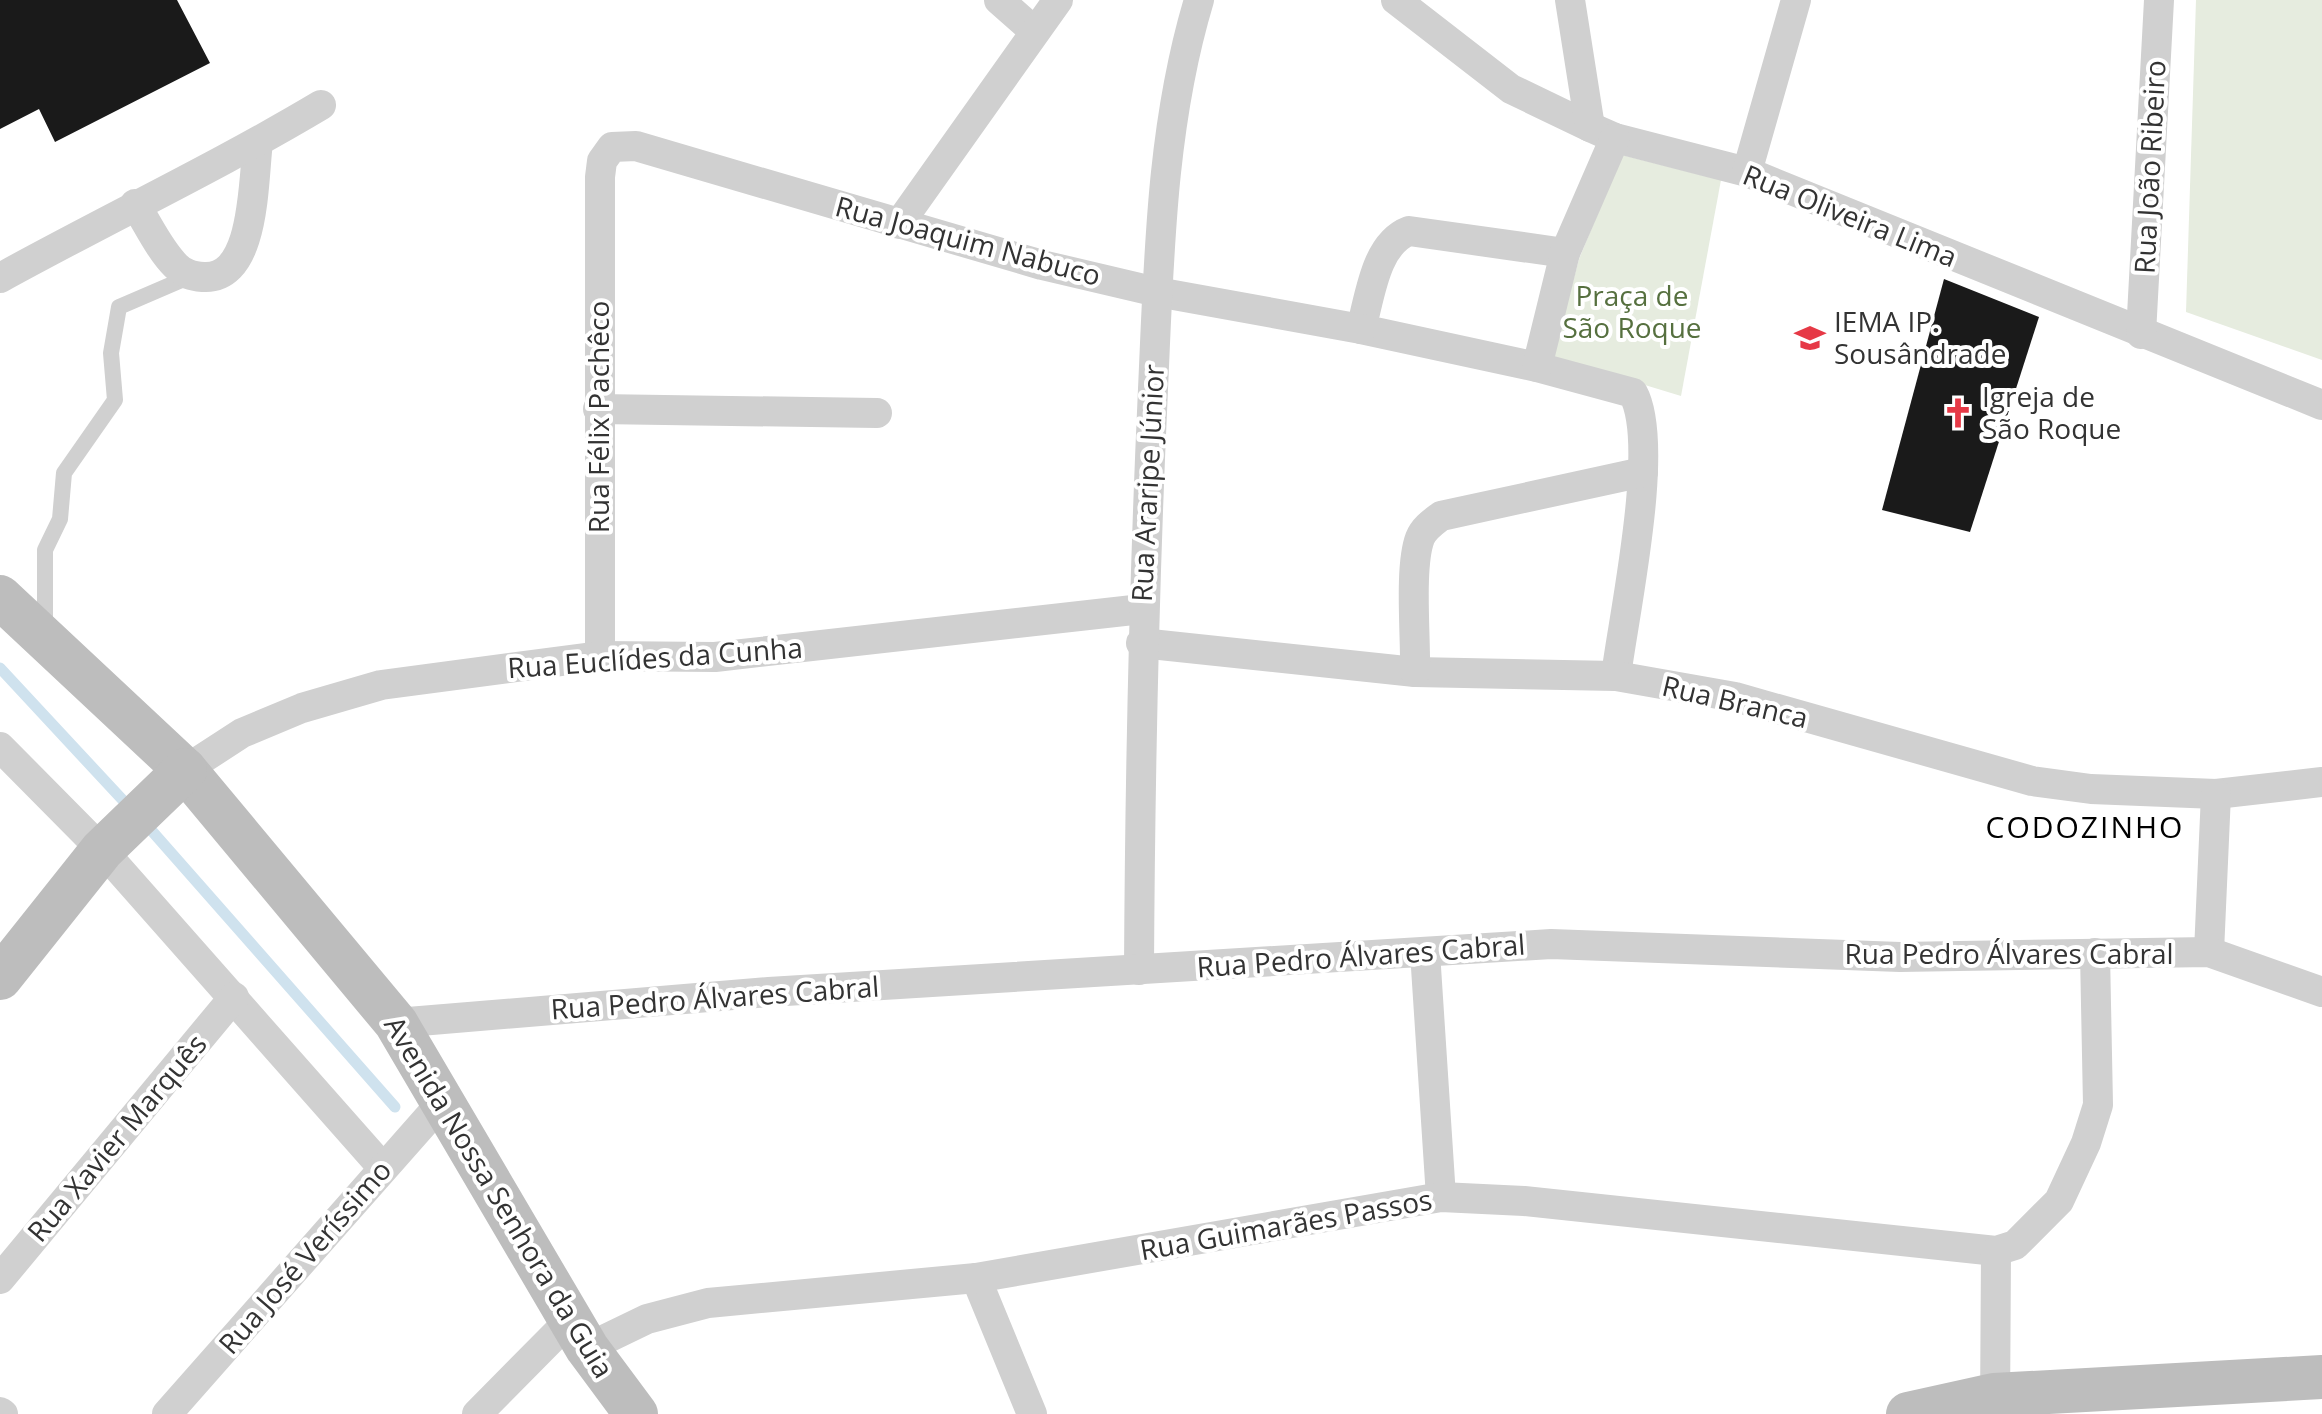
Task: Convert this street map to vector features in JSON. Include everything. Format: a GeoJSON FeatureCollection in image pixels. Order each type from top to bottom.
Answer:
{"type":"FeatureCollection","features":[{"type":"Feature","properties":{"kind":"street"},"geometry":{"type":"LineString","coordinates":[[999,0],[1034,31]]}},
{"type":"Feature","properties":{"kind":"street"},"geometry":{"type":"LineString","coordinates":[[899,224],[1058,0]]}},
{"type":"Feature","properties":{"kind":"street","name":"Rua Araripe Júnior"},"geometry":{"type":"LineString","coordinates":[[1139,970],[1141,643],[1157,292],[1167,145],[1187,40],[1199,0]]}},
{"type":"Feature","properties":{"kind":"street","name":"Rua Oliveira Lima"},"geometry":{"type":"LineString","coordinates":[[1396,0],[1511,89],[1602,132],[1747,172],[2322,405]]}},
{"type":"Feature","properties":{"kind":"street"},"geometry":{"type":"LineString","coordinates":[[1537,367],[1565,253],[1602,132],[1570,0]]}},
{"type":"Feature","properties":{"kind":"street"},"geometry":{"type":"LineString","coordinates":[[1747,172],[1796,0]]}},
{"type":"Feature","properties":{"kind":"street","name":"Rua João Ribeiro"},"geometry":{"type":"LineString","coordinates":[[2141,334],[2159,0]]}},
{"type":"Feature","properties":{"kind":"street"},"geometry":{"type":"LineString","coordinates":[[0,278],[135,204],[258,142],[321,105]]}},
{"type":"Feature","properties":{"kind":"street"},"geometry":{"type":"LineString","coordinates":[[135,204],[177,267],[191,276],[214,278],[232,267],[244,249],[258,142]]}},
{"type":"Feature","properties":{"kind":"street","name":"Rua Joaquim Nabuco"},"geometry":{"type":"LineString","coordinates":[[600,177],[602,161],[612,147],[636,146],[1042,265],[1157,292],[1361,329],[1537,367],[1633,393],[1640,405],[1643,472]]}},
{"type":"Feature","properties":{"kind":"street","name":"Rua Félix Pachêco"},"geometry":{"type":"LineString","coordinates":[[600,177],[600,656]]}},
{"type":"Feature","properties":{"kind":"street"},"geometry":{"type":"LineString","coordinates":[[1361,329],[1384,252],[1395,236],[1409,231],[1565,253]]}},
{"type":"Feature","properties":{"kind":"street"},"geometry":{"type":"LineString","coordinates":[[598,409],[877,413]]}},
{"type":"Feature","properties":{"kind":"street"},"geometry":{"type":"LineString","coordinates":[[1415,672],[1416,557],[1420,538],[1427,527],[1441,516],[1643,472],[1616,676]]}},
{"type":"Feature","properties":{"kind":"street","name":"Avenida Nossa Senhora da Guia"},"geometry":{"type":"LineString","coordinates":[[0,597],[45,639],[396,1023],[444,1100],[578,1334],[636,1414]]}},
{"type":"Feature","properties":{"kind":"street","name":"Rua Euclídes da Cunha"},"geometry":{"type":"LineString","coordinates":[[174,780],[242,733],[290,713],[381,685],[600,656],[715,657],[1142,609]]}},
{"type":"Feature","properties":{"kind":"street","name":"Rua Branca"},"geometry":{"type":"LineString","coordinates":[[1141,643],[1415,672],[1616,676],[1735,697],[2032,781],[2091,789],[2216,794],[2322,782]]}},
{"type":"Feature","properties":{"kind":"street"},"geometry":{"type":"LineString","coordinates":[[0,747],[111,842],[234,997],[383,1168]]}},
{"type":"Feature","properties":{"kind":"street"},"geometry":{"type":"LineString","coordinates":[[0,978],[111,842],[174,780]]}},
{"type":"Feature","properties":{"kind":"street"},"geometry":{"type":"LineString","coordinates":[[2209,952],[2216,794]]}},
{"type":"Feature","properties":{"kind":"street","name":"Rua Pedro Álvares Cabral"},"geometry":{"type":"LineString","coordinates":[[396,1023],[769,992],[1551,944],[1885,956],[2209,952],[2322,992]]}},
{"type":"Feature","properties":{"kind":"street"},"geometry":{"type":"LineString","coordinates":[[1425,952],[1441,1197]]}},
{"type":"Feature","properties":{"kind":"street"},"geometry":{"type":"LineString","coordinates":[[1995,1404],[1996,1251],[2015,1245],[2059,1201],[2086,1143],[2098,1105],[2095,953]]}},
{"type":"Feature","properties":{"kind":"street","name":"Rua Xavier Marquês"},"geometry":{"type":"LineString","coordinates":[[0,1279],[234,997]]}},
{"type":"Feature","properties":{"kind":"street","name":"Rua José Veríssimo"},"geometry":{"type":"LineString","coordinates":[[167,1414],[444,1100]]}},
{"type":"Feature","properties":{"kind":"street","name":"Rua Guimarães Passos"},"geometry":{"type":"LineString","coordinates":[[477,1414],[578,1334],[708,1303],[976,1278],[1441,1197],[1524,1201],[1996,1251]]}},
{"type":"Feature","properties":{"kind":"street"},"geometry":{"type":"LineString","coordinates":[[976,1278],[1032,1414]]}},
{"type":"Feature","properties":{"kind":"street"},"geometry":{"type":"LineString","coordinates":[[1908,1414],[2322,1377]]}},
{"type":"Feature","properties":{"kind":"lane"},"geometry":{"type":"LineString","coordinates":[[45,639],[45,550],[60,519],[64,473],[115,400],[111,353],[115,316],[119,307],[191,276]]}},
{"type":"Feature","properties":{"kind":"green space"},"geometry":{"type":"Polygon","coordinates":[[[2196,0],[2322,0],[2322,360],[2186,312],[2196,0]]]}},
{"type":"Feature","properties":{"kind":"green space","name":"Praça de São Roque"},"geometry":{"type":"Polygon","coordinates":[[[1622,155],[1721,180],[1681,396],[1553,357],[1579,259],[1622,155]]]}},
{"type":"Feature","properties":{"kind":"building"},"geometry":{"type":"Polygon","coordinates":[[[0,0],[177,0],[210,63],[55,142],[39,109],[0,129],[0,0]]]}},
{"type":"Feature","properties":{"kind":"building","name":"Igreja de São Roque"},"geometry":{"type":"Polygon","coordinates":[[[1944,279],[2039,317],[1970,532],[1882,510],[1944,279]]]}},
{"type":"Feature","properties":{"kind":"waterway"},"geometry":{"type":"LineString","coordinates":[[0,668],[132,810]]}},
{"type":"Feature","properties":{"kind":"waterway"},"geometry":{"type":"LineString","coordinates":[[144,822],[395,1107]]}},
{"type":"Feature","properties":{"kind":"place","name":"IEMA IP. Sousândrade"},"geometry":{"type":"Point","coordinates":[1810,338]}},
{"type":"Feature","properties":{"kind":"place","name":"Igreja de São Roque"},"geometry":{"type":"Point","coordinates":[1958,413]}},
{"type":"Feature","properties":{"kind":"district","name":"CODOZINHO"},"geometry":{"type":"Point","coordinates":[2085,828]}}]}
